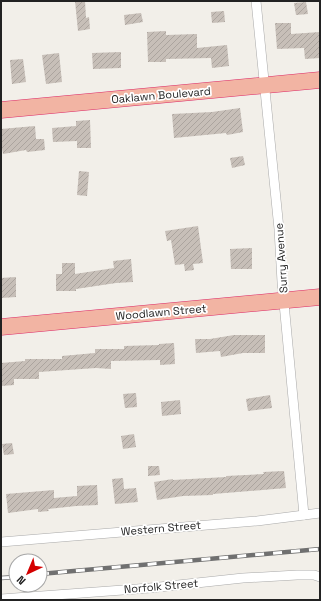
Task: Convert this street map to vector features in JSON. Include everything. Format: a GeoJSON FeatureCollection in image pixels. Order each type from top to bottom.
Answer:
{"type":"FeatureCollection","features":[{"type":"Feature","properties":{"kind":"highway","name":"Oaklawn Boulevard"},"geometry":{"type":"LineString","coordinates":[[1,110],[320,80]]}},
{"type":"Feature","properties":{"kind":"highway","name":"Woodlawn Street"},"geometry":{"type":"LineString","coordinates":[[1,327],[320,297]]}},
{"type":"Feature","properties":{"kind":"street","name":"Surry Avenue"},"geometry":{"type":"LineString","coordinates":[[256,1],[279,228],[284,300],[304,515]]}},
{"type":"Feature","properties":{"kind":"street","name":"Western Street"},"geometry":{"type":"LineString","coordinates":[[1,542],[257,521],[320,513]]}},
{"type":"Feature","properties":{"kind":"street","name":"Norfolk Street"},"geometry":{"type":"LineString","coordinates":[[1,599],[150,588],[297,574],[314,575],[320,577]]}},
{"type":"Feature","properties":{"kind":"building"},"geometry":{"type":"Polygon","coordinates":[[[75,1],[85,1],[86,18],[89,17],[90,29],[78,31],[75,1]]]}},
{"type":"Feature","properties":{"kind":"building"},"geometry":{"type":"Polygon","coordinates":[[[306,2],[308,14],[296,15],[294,3],[306,2]]]}},
{"type":"Feature","properties":{"kind":"building"},"geometry":{"type":"Polygon","coordinates":[[[224,11],[225,22],[212,23],[211,12],[224,11]]]}},
{"type":"Feature","properties":{"kind":"building"},"geometry":{"type":"Polygon","coordinates":[[[141,13],[143,22],[125,25],[124,15],[141,13]]]}},
{"type":"Feature","properties":{"kind":"building"},"geometry":{"type":"Polygon","coordinates":[[[275,23],[291,23],[291,34],[320,32],[320,58],[305,59],[304,48],[277,49],[275,23]]]}},
{"type":"Feature","properties":{"kind":"building"},"geometry":{"type":"Polygon","coordinates":[[[166,31],[166,35],[197,34],[197,48],[227,45],[229,66],[212,68],[211,58],[166,59],[166,62],[148,62],[147,32],[166,31]]]}},
{"type":"Feature","properties":{"kind":"building"},"geometry":{"type":"Polygon","coordinates":[[[121,52],[121,68],[93,69],[92,53],[121,52]]]}},
{"type":"Feature","properties":{"kind":"building"},"geometry":{"type":"Polygon","coordinates":[[[59,53],[62,82],[46,84],[42,55],[59,53]]]}},
{"type":"Feature","properties":{"kind":"building"},"geometry":{"type":"Polygon","coordinates":[[[23,59],[26,82],[12,84],[10,60],[23,59]]]}},
{"type":"Feature","properties":{"kind":"building"},"geometry":{"type":"Polygon","coordinates":[[[240,108],[243,132],[227,135],[226,133],[174,138],[172,114],[212,112],[240,108]]]}},
{"type":"Feature","properties":{"kind":"building"},"geometry":{"type":"Polygon","coordinates":[[[90,120],[91,148],[77,148],[77,141],[53,142],[52,128],[76,126],[76,121],[90,120]]]}},
{"type":"Feature","properties":{"kind":"building"},"geometry":{"type":"Polygon","coordinates":[[[35,126],[36,139],[44,139],[45,150],[27,152],[26,150],[3,154],[1,129],[35,126]]]}},
{"type":"Feature","properties":{"kind":"building"},"geometry":{"type":"Polygon","coordinates":[[[243,156],[245,165],[232,168],[230,158],[243,156]]]}},
{"type":"Feature","properties":{"kind":"building"},"geometry":{"type":"Polygon","coordinates":[[[79,171],[89,172],[87,196],[77,195],[79,171]]]}},
{"type":"Feature","properties":{"kind":"building"},"geometry":{"type":"Polygon","coordinates":[[[198,226],[203,263],[193,264],[194,270],[185,271],[184,264],[175,265],[171,240],[167,241],[165,231],[198,226]]]}},
{"type":"Feature","properties":{"kind":"building"},"geometry":{"type":"Polygon","coordinates":[[[252,248],[252,269],[231,269],[230,249],[252,248]]]}},
{"type":"Feature","properties":{"kind":"building"},"geometry":{"type":"Polygon","coordinates":[[[131,259],[133,282],[76,289],[76,291],[56,291],[56,274],[62,274],[62,263],[75,263],[75,274],[114,268],[113,261],[131,259]]]}},
{"type":"Feature","properties":{"kind":"building"},"geometry":{"type":"Polygon","coordinates":[[[16,277],[16,297],[1,298],[1,278],[16,277]]]}},
{"type":"Feature","properties":{"kind":"building"},"geometry":{"type":"Polygon","coordinates":[[[234,335],[265,335],[265,353],[243,353],[221,357],[220,351],[196,353],[195,339],[210,339],[234,335]]]}},
{"type":"Feature","properties":{"kind":"building"},"geometry":{"type":"Polygon","coordinates":[[[174,343],[175,364],[160,365],[160,360],[111,361],[111,369],[96,368],[39,372],[39,379],[14,379],[14,385],[1,386],[1,363],[25,361],[25,359],[62,359],[62,356],[95,353],[95,349],[124,349],[124,346],[174,343]]]}},
{"type":"Feature","properties":{"kind":"building"},"geometry":{"type":"Polygon","coordinates":[[[136,393],[137,407],[125,408],[123,394],[136,393]]]}},
{"type":"Feature","properties":{"kind":"building"},"geometry":{"type":"Polygon","coordinates":[[[270,395],[272,408],[248,411],[246,399],[270,395]]]}},
{"type":"Feature","properties":{"kind":"building"},"geometry":{"type":"Polygon","coordinates":[[[180,400],[181,414],[162,416],[161,402],[180,400]]]}},
{"type":"Feature","properties":{"kind":"building"},"geometry":{"type":"Polygon","coordinates":[[[134,434],[136,447],[123,449],[121,436],[134,434]]]}},
{"type":"Feature","properties":{"kind":"building"},"geometry":{"type":"Polygon","coordinates":[[[12,443],[14,454],[4,455],[2,444],[12,443]]]}},
{"type":"Feature","properties":{"kind":"building"},"geometry":{"type":"Polygon","coordinates":[[[148,466],[159,466],[160,475],[148,476],[148,466]]]}},
{"type":"Feature","properties":{"kind":"building"},"geometry":{"type":"Polygon","coordinates":[[[284,471],[286,488],[213,495],[183,496],[157,500],[154,482],[173,479],[226,477],[284,471]]]}},
{"type":"Feature","properties":{"kind":"building"},"geometry":{"type":"Polygon","coordinates":[[[123,478],[124,489],[136,488],[138,502],[115,504],[112,479],[123,478]]]}},
{"type":"Feature","properties":{"kind":"building"},"geometry":{"type":"Polygon","coordinates":[[[97,485],[98,505],[48,509],[49,511],[38,512],[38,509],[8,513],[6,494],[54,490],[54,498],[77,496],[77,486],[97,485]]]}},
{"type":"Feature","properties":{"kind":"railway"},"geometry":{"type":"LineString","coordinates":[[48,573],[320,549]]}},
{"type":"Feature","properties":{"kind":"railway"},"geometry":{"type":"LineString","coordinates":[[1,578],[8,578]]}}]}
